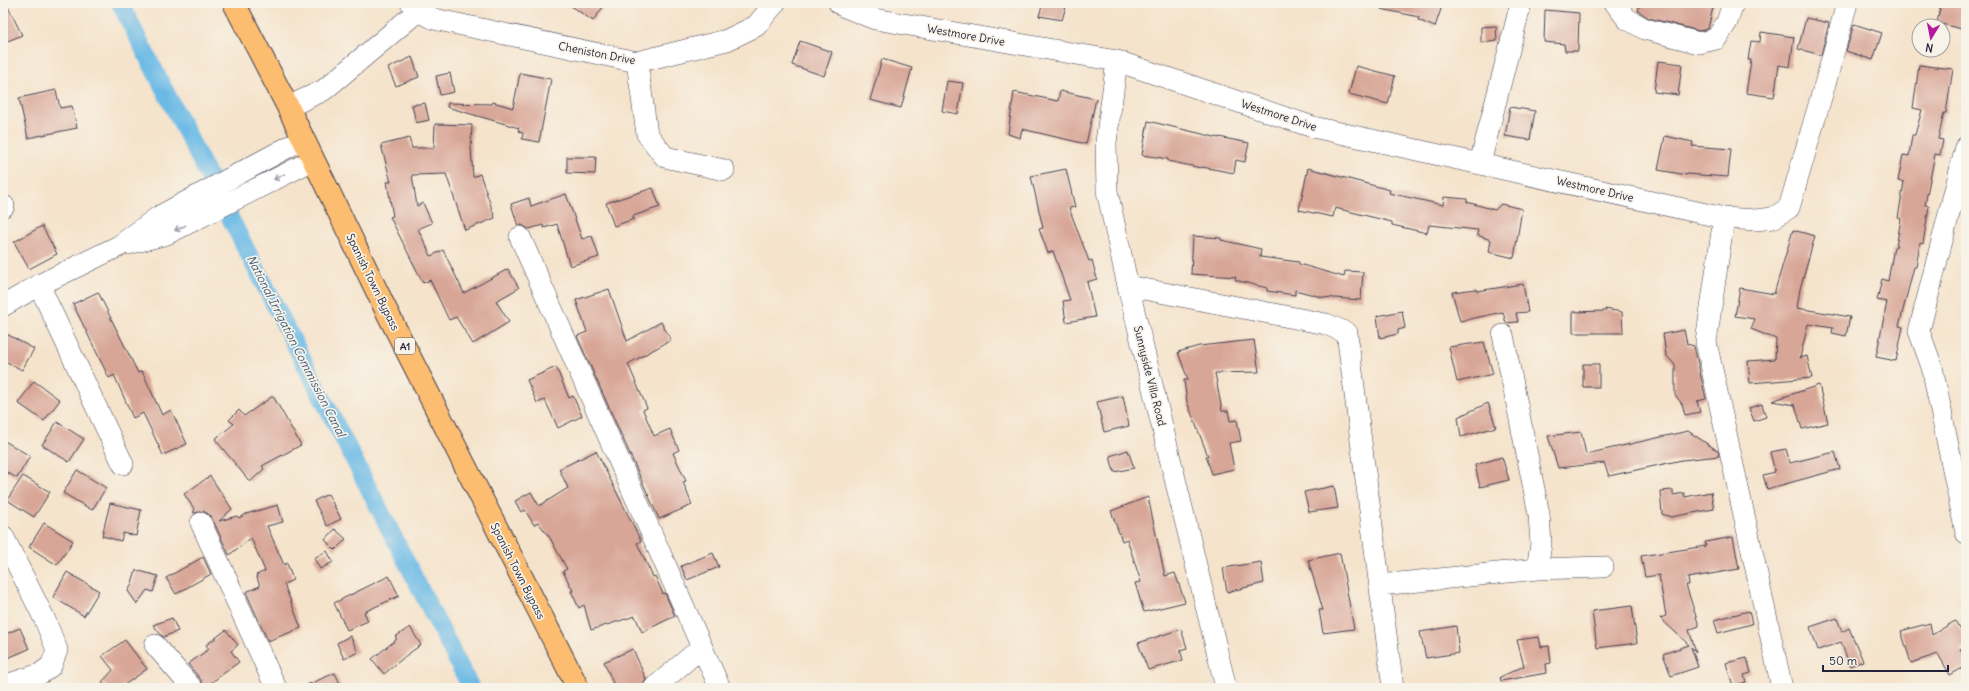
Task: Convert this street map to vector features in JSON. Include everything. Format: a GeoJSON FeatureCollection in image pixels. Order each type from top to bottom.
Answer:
{"type":"FeatureCollection","features":[{"type":"Feature","properties":{"kind":"main road","name":"Spanish Town Bypass"},"geometry":{"type":"LineString","coordinates":[[234,3],[288,107],[386,310],[578,688]]}},
{"type":"Feature","properties":{"kind":"street","name":"Cheniston Drive"},"geometry":{"type":"LineString","coordinates":[[414,7],[434,19],[637,62],[727,40],[756,26],[774,3]]}},
{"type":"Feature","properties":{"kind":"street","name":"Westmore Drive"},"geometry":{"type":"LineString","coordinates":[[839,3],[845,7],[875,19],[1117,62],[1313,127],[1724,218],[1756,220],[1773,218],[1789,208],[1847,3]]}},
{"type":"Feature","properties":{"kind":"street"},"geometry":{"type":"LineString","coordinates":[[1480,163],[1521,3]]}},
{"type":"Feature","properties":{"kind":"street"},"geometry":{"type":"LineString","coordinates":[[1615,3],[1627,19],[1645,29],[1699,43],[1716,39],[1727,22],[1733,3]]}},
{"type":"Feature","properties":{"kind":"street"},"geometry":{"type":"LineString","coordinates":[[288,107],[324,90],[414,7]]}},
{"type":"Feature","properties":{"kind":"street"},"geometry":{"type":"LineString","coordinates":[[637,62],[647,134],[665,157],[724,170]]}},
{"type":"Feature","properties":{"kind":"street","name":"Sunnyside Villa Road"},"geometry":{"type":"LineString","coordinates":[[1117,62],[1106,142],[1107,191],[1128,286],[1226,688]]}},
{"type":"Feature","properties":{"kind":"street"},"geometry":{"type":"LineString","coordinates":[[3,306],[40,285],[119,246],[158,217],[303,139]]}},
{"type":"Feature","properties":{"kind":"street"},"geometry":{"type":"LineString","coordinates":[[1966,147],[1919,331],[1932,367],[1966,533]]}},
{"type":"Feature","properties":{"kind":"street"},"geometry":{"type":"LineString","coordinates":[[119,246],[167,234],[314,160]]}},
{"type":"Feature","properties":{"kind":"street"},"geometry":{"type":"LineString","coordinates":[[1724,218],[1706,342],[1782,688]]}},
{"type":"Feature","properties":{"kind":"street"},"geometry":{"type":"LineString","coordinates":[[520,237],[720,688]]}},
{"type":"Feature","properties":{"kind":"street"},"geometry":{"type":"LineString","coordinates":[[40,285],[123,464]]}},
{"type":"Feature","properties":{"kind":"street"},"geometry":{"type":"LineString","coordinates":[[1128,286],[1326,324],[1347,333],[1393,688]]}},
{"type":"Feature","properties":{"kind":"street"},"geometry":{"type":"LineString","coordinates":[[1503,335],[1539,514],[1541,544],[1537,569]]}},
{"type":"Feature","properties":{"kind":"street"},"geometry":{"type":"LineString","coordinates":[[201,524],[276,688]]}},
{"type":"Feature","properties":{"kind":"street"},"geometry":{"type":"LineString","coordinates":[[3,538],[45,620],[57,650],[51,666],[40,674],[3,686]]}},
{"type":"Feature","properties":{"kind":"street"},"geometry":{"type":"LineString","coordinates":[[1380,585],[1537,569],[1603,567]]}},
{"type":"Feature","properties":{"kind":"street"},"geometry":{"type":"LineString","coordinates":[[155,645],[192,688]]}},
{"type":"Feature","properties":{"kind":"street"},"geometry":{"type":"LineString","coordinates":[[654,688],[702,647]]}},
{"type":"Feature","properties":{"kind":"building"},"geometry":{"type":"Polygon","coordinates":[[[3,3],[6,3],[22,35],[3,43],[3,3]]]}},
{"type":"Feature","properties":{"kind":"building"},"geometry":{"type":"Polygon","coordinates":[[[567,3],[606,3],[593,21],[567,3]]]}},
{"type":"Feature","properties":{"kind":"building"},"geometry":{"type":"Polygon","coordinates":[[[1043,3],[1067,3],[1062,20],[1039,16],[1043,3]]]}},
{"type":"Feature","properties":{"kind":"building"},"geometry":{"type":"Polygon","coordinates":[[[1382,3],[1443,3],[1435,27],[1418,20],[1419,17],[1381,9],[1382,3]]]}},
{"type":"Feature","properties":{"kind":"building"},"geometry":{"type":"Polygon","coordinates":[[[1640,3],[1714,3],[1708,29],[1699,31],[1649,18],[1638,11],[1640,3]]]}},
{"type":"Feature","properties":{"kind":"building"},"geometry":{"type":"Polygon","coordinates":[[[1941,3],[1966,6],[1966,30],[1951,26],[1951,18],[1938,18],[1941,3]]]}},
{"type":"Feature","properties":{"kind":"building"},"geometry":{"type":"Polygon","coordinates":[[[1545,10],[1579,13],[1578,51],[1565,51],[1564,44],[1544,42],[1545,10]]]}},
{"type":"Feature","properties":{"kind":"building"},"geometry":{"type":"Polygon","coordinates":[[[1806,18],[1829,23],[1821,55],[1798,49],[1806,18]]]}},
{"type":"Feature","properties":{"kind":"building"},"geometry":{"type":"Polygon","coordinates":[[[1854,24],[1882,33],[1873,60],[1846,51],[1854,24]]]}},
{"type":"Feature","properties":{"kind":"building"},"geometry":{"type":"Polygon","coordinates":[[[1496,26],[1497,41],[1481,43],[1481,27],[1496,26]]]}},
{"type":"Feature","properties":{"kind":"building"},"geometry":{"type":"Polygon","coordinates":[[[1761,32],[1794,37],[1790,67],[1779,65],[1774,97],[1746,93],[1751,60],[1748,60],[1751,41],[1760,42],[1761,32]]]}},
{"type":"Feature","properties":{"kind":"building"},"geometry":{"type":"Polygon","coordinates":[[[800,41],[832,52],[824,76],[792,65],[800,41]]]}},
{"type":"Feature","properties":{"kind":"building"},"geometry":{"type":"Polygon","coordinates":[[[412,57],[419,77],[396,86],[388,68],[412,57]]]}},
{"type":"Feature","properties":{"kind":"building"},"geometry":{"type":"Polygon","coordinates":[[[882,59],[912,68],[901,108],[870,100],[882,59]]]}},
{"type":"Feature","properties":{"kind":"building"},"geometry":{"type":"Polygon","coordinates":[[[1658,61],[1682,64],[1678,95],[1654,92],[1658,61]]]}},
{"type":"Feature","properties":{"kind":"building"},"geometry":{"type":"Polygon","coordinates":[[[1919,65],[1953,69],[1946,113],[1944,113],[1938,139],[1943,140],[1940,155],[1935,154],[1925,205],[1929,206],[1923,244],[1920,243],[1916,267],[1914,267],[1899,326],[1903,327],[1896,361],[1876,357],[1887,302],[1877,300],[1882,279],[1888,281],[1894,247],[1896,247],[1901,219],[1898,218],[1904,182],[1898,181],[1903,155],[1909,156],[1912,135],[1915,135],[1922,110],[1913,108],[1919,65]]]}},
{"type":"Feature","properties":{"kind":"building"},"geometry":{"type":"Polygon","coordinates":[[[1356,66],[1395,76],[1388,104],[1349,94],[1356,66]]]}},
{"type":"Feature","properties":{"kind":"building"},"geometry":{"type":"Polygon","coordinates":[[[450,73],[454,92],[440,95],[436,76],[450,73]]]}},
{"type":"Feature","properties":{"kind":"building"},"geometry":{"type":"Polygon","coordinates":[[[520,73],[551,79],[539,142],[522,139],[523,133],[518,131],[519,128],[447,107],[448,103],[492,104],[493,102],[513,108],[520,73]]]}},
{"type":"Feature","properties":{"kind":"building"},"geometry":{"type":"Polygon","coordinates":[[[947,81],[963,83],[958,114],[942,111],[947,81]]]}},
{"type":"Feature","properties":{"kind":"building"},"geometry":{"type":"Polygon","coordinates":[[[56,90],[60,108],[72,106],[77,128],[28,138],[19,98],[56,90]]]}},
{"type":"Feature","properties":{"kind":"building"},"geometry":{"type":"Polygon","coordinates":[[[1060,91],[1096,99],[1086,144],[1022,129],[1020,138],[1008,134],[1014,92],[1058,101],[1060,91]]]}},
{"type":"Feature","properties":{"kind":"building"},"geometry":{"type":"Polygon","coordinates":[[[425,103],[429,120],[416,123],[412,105],[425,103]]]}},
{"type":"Feature","properties":{"kind":"building"},"geometry":{"type":"Polygon","coordinates":[[[1510,107],[1535,111],[1530,140],[1505,136],[1510,107]]]}},
{"type":"Feature","properties":{"kind":"building"},"geometry":{"type":"Polygon","coordinates":[[[1148,121],[1219,138],[1249,143],[1245,162],[1236,160],[1234,173],[1201,168],[1168,161],[1168,159],[1142,155],[1148,121]]]}},
{"type":"Feature","properties":{"kind":"building"},"geometry":{"type":"Polygon","coordinates":[[[435,124],[472,125],[471,147],[473,177],[480,174],[495,218],[465,230],[446,174],[412,175],[417,206],[423,203],[432,223],[418,229],[431,256],[443,250],[464,293],[508,269],[519,288],[496,301],[509,322],[473,344],[456,317],[449,320],[430,280],[423,283],[390,217],[393,216],[387,182],[391,182],[381,145],[409,138],[412,148],[434,148],[435,124]]]}},
{"type":"Feature","properties":{"kind":"building"},"geometry":{"type":"Polygon","coordinates":[[[1665,136],[1693,142],[1692,146],[1731,149],[1728,177],[1687,175],[1658,170],[1665,136]]]}},
{"type":"Feature","properties":{"kind":"building"},"geometry":{"type":"Polygon","coordinates":[[[567,157],[596,157],[595,174],[567,173],[567,157]]]}},
{"type":"Feature","properties":{"kind":"building"},"geometry":{"type":"Polygon","coordinates":[[[1308,168],[1390,190],[1389,193],[1443,205],[1444,197],[1467,199],[1467,202],[1495,210],[1501,204],[1522,209],[1514,258],[1489,252],[1491,240],[1477,235],[1478,230],[1429,225],[1427,233],[1392,225],[1392,222],[1335,208],[1333,217],[1299,210],[1308,168]]]}},
{"type":"Feature","properties":{"kind":"building"},"geometry":{"type":"Polygon","coordinates":[[[1066,169],[1075,207],[1069,208],[1089,261],[1092,260],[1097,279],[1087,282],[1095,317],[1066,322],[1063,301],[1070,300],[1053,251],[1048,253],[1039,229],[1043,228],[1031,176],[1066,169]]]}},
{"type":"Feature","properties":{"kind":"building"},"geometry":{"type":"Polygon","coordinates":[[[653,188],[660,207],[633,216],[634,219],[614,226],[606,203],[653,188]]]}},
{"type":"Feature","properties":{"kind":"building"},"geometry":{"type":"Polygon","coordinates":[[[566,194],[582,239],[592,236],[599,257],[570,266],[557,224],[544,228],[543,225],[529,229],[522,225],[518,226],[511,204],[529,198],[531,206],[566,194]]]}},
{"type":"Feature","properties":{"kind":"building"},"geometry":{"type":"Polygon","coordinates":[[[42,226],[57,254],[29,269],[14,242],[42,226]]]}},
{"type":"Feature","properties":{"kind":"building"},"geometry":{"type":"Polygon","coordinates":[[[1793,230],[1815,236],[1800,289],[1797,308],[1850,317],[1846,336],[1832,333],[1833,328],[1808,324],[1800,358],[1807,356],[1812,378],[1750,383],[1748,361],[1775,359],[1776,339],[1751,329],[1755,319],[1735,316],[1740,288],[1774,294],[1793,230]]]}},
{"type":"Feature","properties":{"kind":"building"},"geometry":{"type":"Polygon","coordinates":[[[1193,236],[1221,238],[1221,240],[1261,249],[1260,257],[1299,262],[1299,264],[1344,277],[1345,271],[1363,272],[1361,300],[1321,297],[1295,290],[1295,295],[1267,291],[1267,288],[1235,280],[1236,277],[1191,274],[1193,236]]]}},
{"type":"Feature","properties":{"kind":"building"},"geometry":{"type":"Polygon","coordinates":[[[1523,284],[1528,312],[1516,313],[1518,322],[1506,323],[1503,312],[1460,321],[1452,292],[1477,289],[1477,291],[1523,284]]]}},
{"type":"Feature","properties":{"kind":"building"},"geometry":{"type":"Polygon","coordinates":[[[609,289],[627,341],[661,322],[671,340],[628,364],[647,408],[643,410],[654,436],[670,429],[679,450],[673,453],[686,481],[683,482],[692,505],[659,519],[577,336],[587,332],[576,300],[609,289]]]}},
{"type":"Feature","properties":{"kind":"building"},"geometry":{"type":"Polygon","coordinates":[[[98,292],[138,373],[142,371],[162,415],[171,410],[187,444],[163,455],[143,413],[133,418],[114,375],[109,378],[73,304],[98,292]]]}},
{"type":"Feature","properties":{"kind":"building"},"geometry":{"type":"Polygon","coordinates":[[[1605,309],[1622,312],[1623,333],[1573,333],[1573,312],[1606,311],[1605,309]]]}},
{"type":"Feature","properties":{"kind":"building"},"geometry":{"type":"Polygon","coordinates":[[[1402,311],[1405,328],[1398,330],[1398,334],[1380,338],[1377,316],[1402,311]]]}},
{"type":"Feature","properties":{"kind":"building"},"geometry":{"type":"Polygon","coordinates":[[[1684,330],[1687,344],[1694,346],[1706,399],[1697,401],[1700,412],[1685,415],[1682,404],[1675,395],[1675,365],[1666,355],[1663,334],[1684,330]]]}},
{"type":"Feature","properties":{"kind":"building"},"geometry":{"type":"Polygon","coordinates":[[[3,332],[34,349],[22,370],[3,360],[3,332]]]}},
{"type":"Feature","properties":{"kind":"building"},"geometry":{"type":"Polygon","coordinates":[[[1254,340],[1259,372],[1215,373],[1222,411],[1228,411],[1230,421],[1237,420],[1241,441],[1229,443],[1234,469],[1212,474],[1206,456],[1208,456],[1187,402],[1184,380],[1188,380],[1178,352],[1199,346],[1254,340]]]}},
{"type":"Feature","properties":{"kind":"building"},"geometry":{"type":"Polygon","coordinates":[[[1484,342],[1493,374],[1457,382],[1449,347],[1484,342]]]}},
{"type":"Feature","properties":{"kind":"building"},"geometry":{"type":"Polygon","coordinates":[[[1583,364],[1599,364],[1599,387],[1583,387],[1583,364]]]}},
{"type":"Feature","properties":{"kind":"building"},"geometry":{"type":"Polygon","coordinates":[[[556,367],[569,398],[573,396],[582,416],[558,428],[545,400],[537,403],[527,380],[556,367]]]}},
{"type":"Feature","properties":{"kind":"building"},"geometry":{"type":"Polygon","coordinates":[[[34,381],[60,400],[44,421],[18,403],[34,381]]]}},
{"type":"Feature","properties":{"kind":"building"},"geometry":{"type":"Polygon","coordinates":[[[1819,385],[1828,423],[1802,429],[1795,405],[1772,401],[1819,385]]]}},
{"type":"Feature","properties":{"kind":"building"},"geometry":{"type":"Polygon","coordinates":[[[273,396],[301,445],[262,466],[264,469],[250,482],[215,439],[234,424],[229,420],[239,410],[244,416],[273,396]]]}},
{"type":"Feature","properties":{"kind":"building"},"geometry":{"type":"Polygon","coordinates":[[[1123,396],[1129,426],[1104,432],[1097,402],[1123,396]]]}},
{"type":"Feature","properties":{"kind":"building"},"geometry":{"type":"Polygon","coordinates":[[[1488,403],[1496,427],[1461,437],[1458,417],[1488,403]]]}},
{"type":"Feature","properties":{"kind":"building"},"geometry":{"type":"Polygon","coordinates":[[[1762,404],[1766,417],[1754,421],[1749,408],[1762,404]]]}},
{"type":"Feature","properties":{"kind":"building"},"geometry":{"type":"Polygon","coordinates":[[[57,422],[84,439],[69,462],[42,445],[57,422]]]}},
{"type":"Feature","properties":{"kind":"building"},"geometry":{"type":"Polygon","coordinates":[[[1688,431],[1718,451],[1719,456],[1682,460],[1609,476],[1604,463],[1558,468],[1548,436],[1581,432],[1586,454],[1688,431]]]}},
{"type":"Feature","properties":{"kind":"building"},"geometry":{"type":"Polygon","coordinates":[[[3,440],[30,456],[17,478],[3,470],[3,440]]]}},
{"type":"Feature","properties":{"kind":"building"},"geometry":{"type":"Polygon","coordinates":[[[1786,449],[1790,463],[1835,452],[1840,469],[1767,489],[1763,475],[1775,472],[1770,452],[1786,449]]]}},
{"type":"Feature","properties":{"kind":"building"},"geometry":{"type":"Polygon","coordinates":[[[1128,450],[1134,468],[1114,472],[1110,456],[1128,450]]]}},
{"type":"Feature","properties":{"kind":"building"},"geometry":{"type":"Polygon","coordinates":[[[596,451],[641,541],[637,543],[653,577],[655,576],[663,594],[665,593],[675,616],[642,632],[635,616],[591,630],[584,605],[579,608],[571,591],[573,591],[563,571],[567,569],[550,538],[538,522],[534,525],[525,510],[521,512],[515,501],[531,492],[539,506],[568,488],[559,469],[596,451]]]}},
{"type":"Feature","properties":{"kind":"building"},"geometry":{"type":"Polygon","coordinates":[[[1502,457],[1509,480],[1480,487],[1475,465],[1502,457]]]}},
{"type":"Feature","properties":{"kind":"building"},"geometry":{"type":"Polygon","coordinates":[[[77,470],[106,488],[92,510],[63,493],[77,470]]]}},
{"type":"Feature","properties":{"kind":"building"},"geometry":{"type":"Polygon","coordinates":[[[23,476],[50,492],[34,517],[7,500],[23,476]]]}},
{"type":"Feature","properties":{"kind":"building"},"geometry":{"type":"Polygon","coordinates":[[[210,476],[232,509],[219,521],[237,516],[239,518],[246,514],[278,505],[283,522],[267,526],[284,565],[287,563],[293,580],[284,584],[301,628],[268,641],[246,592],[260,586],[256,575],[265,571],[251,538],[229,555],[212,518],[203,511],[193,512],[195,510],[184,494],[210,476]]]}},
{"type":"Feature","properties":{"kind":"building"},"geometry":{"type":"Polygon","coordinates":[[[1334,486],[1338,508],[1309,512],[1304,492],[1334,486]]]}},
{"type":"Feature","properties":{"kind":"building"},"geometry":{"type":"Polygon","coordinates":[[[1673,490],[1673,495],[1684,493],[1685,497],[1711,492],[1714,509],[1671,517],[1662,514],[1660,491],[1673,490]]]}},
{"type":"Feature","properties":{"kind":"building"},"geometry":{"type":"Polygon","coordinates":[[[328,494],[341,519],[327,526],[314,501],[328,494]]]}},
{"type":"Feature","properties":{"kind":"building"},"geometry":{"type":"Polygon","coordinates":[[[1148,497],[1165,576],[1175,573],[1185,602],[1144,612],[1135,583],[1141,582],[1127,539],[1122,541],[1111,511],[1148,497]]]}},
{"type":"Feature","properties":{"kind":"building"},"geometry":{"type":"Polygon","coordinates":[[[110,503],[141,510],[136,536],[123,533],[121,541],[102,536],[110,503]]]}},
{"type":"Feature","properties":{"kind":"building"},"geometry":{"type":"Polygon","coordinates":[[[44,523],[73,541],[57,565],[29,547],[44,523]]]}},
{"type":"Feature","properties":{"kind":"building"},"geometry":{"type":"Polygon","coordinates":[[[335,529],[346,539],[335,550],[325,540],[335,529]]]}},
{"type":"Feature","properties":{"kind":"building"},"geometry":{"type":"Polygon","coordinates":[[[1733,537],[1739,569],[1688,578],[1689,585],[1686,585],[1699,626],[1689,630],[1696,652],[1691,647],[1698,667],[1671,676],[1663,654],[1689,645],[1660,618],[1666,616],[1659,575],[1645,577],[1641,556],[1706,546],[1705,542],[1733,537]]]}},
{"type":"Feature","properties":{"kind":"building"},"geometry":{"type":"Polygon","coordinates":[[[327,551],[333,562],[320,569],[314,558],[327,551]]]}},
{"type":"Feature","properties":{"kind":"building"},"geometry":{"type":"Polygon","coordinates":[[[713,553],[719,567],[687,580],[681,566],[713,553]]]}},
{"type":"Feature","properties":{"kind":"building"},"geometry":{"type":"Polygon","coordinates":[[[1340,553],[1354,629],[1323,633],[1319,610],[1323,610],[1308,560],[1340,553]]]}},
{"type":"Feature","properties":{"kind":"building"},"geometry":{"type":"Polygon","coordinates":[[[203,557],[211,574],[176,594],[166,578],[203,557]]]}},
{"type":"Feature","properties":{"kind":"building"},"geometry":{"type":"Polygon","coordinates":[[[1261,562],[1264,583],[1227,592],[1223,568],[1261,562]]]}},
{"type":"Feature","properties":{"kind":"building"},"geometry":{"type":"Polygon","coordinates":[[[136,570],[158,576],[153,592],[147,590],[137,604],[128,591],[136,570]]]}},
{"type":"Feature","properties":{"kind":"building"},"geometry":{"type":"Polygon","coordinates":[[[67,572],[99,591],[84,616],[53,597],[67,572]]]}},
{"type":"Feature","properties":{"kind":"building"},"geometry":{"type":"Polygon","coordinates":[[[389,576],[399,596],[364,612],[368,621],[347,630],[334,603],[389,576]]]}},
{"type":"Feature","properties":{"kind":"building"},"geometry":{"type":"Polygon","coordinates":[[[1632,606],[1637,643],[1597,648],[1592,611],[1632,606]]]}},
{"type":"Feature","properties":{"kind":"building"},"geometry":{"type":"Polygon","coordinates":[[[1749,611],[1752,624],[1718,633],[1714,620],[1749,611]]]}},
{"type":"Feature","properties":{"kind":"building"},"geometry":{"type":"Polygon","coordinates":[[[172,618],[178,631],[163,637],[153,625],[172,618]]]}},
{"type":"Feature","properties":{"kind":"building"},"geometry":{"type":"Polygon","coordinates":[[[1837,618],[1842,632],[1849,628],[1863,661],[1850,666],[1841,642],[1818,650],[1810,627],[1837,618]]]}},
{"type":"Feature","properties":{"kind":"building"},"geometry":{"type":"Polygon","coordinates":[[[1955,621],[1966,638],[1966,646],[1960,649],[1966,659],[1966,666],[1950,675],[1938,654],[1911,663],[1901,631],[1930,623],[1932,635],[1955,621]]]}},
{"type":"Feature","properties":{"kind":"building"},"geometry":{"type":"Polygon","coordinates":[[[1456,626],[1459,653],[1426,658],[1420,632],[1456,626]]]}},
{"type":"Feature","properties":{"kind":"building"},"geometry":{"type":"Polygon","coordinates":[[[410,627],[421,645],[384,674],[372,659],[397,639],[395,637],[410,627]]]}},
{"type":"Feature","properties":{"kind":"building"},"geometry":{"type":"Polygon","coordinates":[[[20,628],[29,649],[3,660],[3,635],[20,628]]]}},
{"type":"Feature","properties":{"kind":"building"},"geometry":{"type":"Polygon","coordinates":[[[1181,629],[1187,648],[1180,650],[1183,660],[1148,670],[1138,643],[1181,629]]]}},
{"type":"Feature","properties":{"kind":"building"},"geometry":{"type":"Polygon","coordinates":[[[226,630],[238,645],[231,651],[239,662],[204,688],[201,680],[188,664],[209,649],[206,645],[226,630]]]}},
{"type":"Feature","properties":{"kind":"building"},"geometry":{"type":"Polygon","coordinates":[[[350,636],[358,652],[344,659],[337,643],[350,636]]]}},
{"type":"Feature","properties":{"kind":"building"},"geometry":{"type":"Polygon","coordinates":[[[1539,637],[1541,647],[1549,646],[1551,663],[1546,664],[1547,673],[1501,681],[1500,677],[1524,666],[1517,640],[1539,637]]]}},
{"type":"Feature","properties":{"kind":"building"},"geometry":{"type":"Polygon","coordinates":[[[125,640],[147,669],[120,688],[109,688],[102,682],[113,670],[102,656],[125,640]]]}},
{"type":"Feature","properties":{"kind":"building"},"geometry":{"type":"Polygon","coordinates":[[[633,649],[646,679],[642,688],[615,688],[604,662],[633,649]]]}},
{"type":"Feature","properties":{"kind":"building"},"geometry":{"type":"Polygon","coordinates":[[[1747,658],[1751,673],[1744,675],[1746,682],[1733,686],[1726,663],[1747,658]]]}},
{"type":"Feature","properties":{"kind":"building"},"geometry":{"type":"Polygon","coordinates":[[[335,673],[342,688],[300,688],[335,673]]]}},
{"type":"Feature","properties":{"kind":"waterway","name":"National Irrigation Commission Canal"},"geometry":{"type":"LineString","coordinates":[[120,3],[471,688]]}}]}
